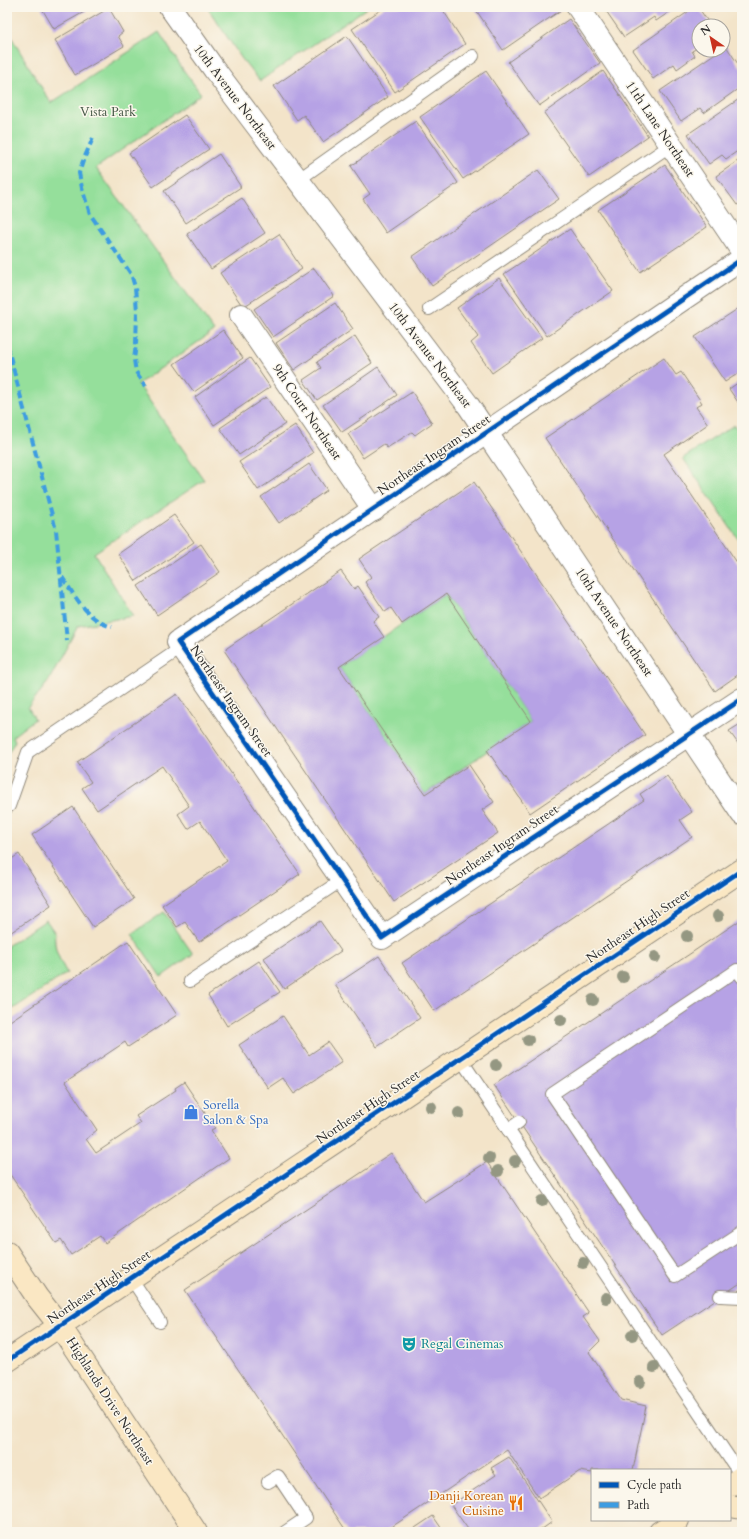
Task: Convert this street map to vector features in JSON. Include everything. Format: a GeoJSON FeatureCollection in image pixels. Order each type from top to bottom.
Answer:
{"type":"FeatureCollection","features":[{"type":"Feature","properties":{"kind":"street","name":"10th Avenue Northeast"},"geometry":{"type":"LineString","coordinates":[[170,7],[214,69],[487,432],[742,814]]}},
{"type":"Feature","properties":{"kind":"street","name":"11th Lane Northeast"},"geometry":{"type":"LineString","coordinates":[[578,7],[742,251]]}},
{"type":"Feature","properties":{"kind":"street","name":"Northeast Ingram Street"},"geometry":{"type":"LineString","coordinates":[[742,259],[178,642],[382,938],[742,699]]}},
{"type":"Feature","properties":{"kind":"street","name":"9th Court Northeast"},"geometry":{"type":"LineString","coordinates":[[241,315],[374,510]]}},
{"type":"Feature","properties":{"kind":"street","name":"Northeast High Street"},"geometry":{"type":"LineString","coordinates":[[7,1362],[742,870]]}},
{"type":"Feature","properties":{"kind":"street","name":"Highlands Drive Northeast"},"geometry":{"type":"LineString","coordinates":[[7,1252],[37,1297],[60,1326],[196,1532]]}},
{"type":"Feature","properties":{"kind":"street"},"geometry":{"type":"LineString","coordinates":[[731,1484],[742,1477]]}},
{"type":"Feature","properties":{"kind":"street"},"geometry":{"type":"LineString","coordinates":[[731,1506],[742,1508]]}},
{"type":"Feature","properties":{"kind":"street"},"geometry":{"type":"LineString","coordinates":[[660,1532],[676,1521]]}},
{"type":"Feature","properties":{"kind":"lane"},"geometry":{"type":"LineString","coordinates":[[298,180],[473,56]]}},
{"type":"Feature","properties":{"kind":"lane"},"geometry":{"type":"LineString","coordinates":[[429,309],[671,145]]}},
{"type":"Feature","properties":{"kind":"lane"},"geometry":{"type":"LineString","coordinates":[[7,807],[9,806],[28,752],[181,648]]}},
{"type":"Feature","properties":{"kind":"lane"},"geometry":{"type":"LineString","coordinates":[[190,982],[342,880]]}},
{"type":"Feature","properties":{"kind":"lane"},"geometry":{"type":"LineString","coordinates":[[742,977],[737,970],[552,1094],[675,1276],[742,1232]]}},
{"type":"Feature","properties":{"kind":"lane"},"geometry":{"type":"LineString","coordinates":[[460,1058],[742,1477]]}},
{"type":"Feature","properties":{"kind":"lane"},"geometry":{"type":"LineString","coordinates":[[508,1130],[519,1122]]}},
{"type":"Feature","properties":{"kind":"lane"},"geometry":{"type":"LineString","coordinates":[[131,1278],[160,1322]]}},
{"type":"Feature","properties":{"kind":"lane"},"geometry":{"type":"LineString","coordinates":[[720,1296],[742,1297]]}},
{"type":"Feature","properties":{"kind":"lane"},"geometry":{"type":"LineString","coordinates":[[268,1482],[278,1476],[306,1518],[285,1532]]}},
{"type":"Feature","properties":{"kind":"green space"},"geometry":{"type":"Polygon","coordinates":[[[207,7],[368,7],[260,81],[242,59],[207,7]]]}},
{"type":"Feature","properties":{"kind":"green space","name":"Vista Park"},"geometry":{"type":"Polygon","coordinates":[[[7,30],[51,103],[159,32],[201,94],[96,168],[214,331],[138,384],[204,480],[94,553],[133,616],[78,626],[48,682],[28,707],[35,719],[13,736],[15,741],[7,755],[7,30]]]}},
{"type":"Feature","properties":{"kind":"green space"},"geometry":{"type":"Polygon","coordinates":[[[734,425],[742,436],[742,545],[683,458],[734,425]]]}},
{"type":"Feature","properties":{"kind":"green space"},"geometry":{"type":"Polygon","coordinates":[[[446,594],[531,721],[425,794],[339,667],[446,594]]]}},
{"type":"Feature","properties":{"kind":"green space"},"geometry":{"type":"Polygon","coordinates":[[[164,912],[193,954],[161,977],[132,934],[164,912]]]}},
{"type":"Feature","properties":{"kind":"green space"},"geometry":{"type":"Polygon","coordinates":[[[46,920],[55,933],[56,949],[67,973],[13,1009],[7,1000],[7,946],[46,920]]]}},
{"type":"Feature","properties":{"kind":"building"},"geometry":{"type":"Polygon","coordinates":[[[41,7],[93,7],[54,29],[41,7]]]}},
{"type":"Feature","properties":{"kind":"building"},"geometry":{"type":"Polygon","coordinates":[[[385,7],[441,7],[465,44],[395,92],[352,29],[385,7]]]}},
{"type":"Feature","properties":{"kind":"building"},"geometry":{"type":"Polygon","coordinates":[[[474,7],[563,7],[564,8],[503,50],[474,7]]]}},
{"type":"Feature","properties":{"kind":"building"},"geometry":{"type":"Polygon","coordinates":[[[677,7],[656,21],[654,17],[624,37],[604,8],[677,7]]]}},
{"type":"Feature","properties":{"kind":"building"},"geometry":{"type":"Polygon","coordinates":[[[695,7],[698,7],[706,18],[691,18],[691,58],[692,58],[677,69],[674,64],[653,79],[633,50],[695,7]]]}},
{"type":"Feature","properties":{"kind":"building"},"geometry":{"type":"Polygon","coordinates":[[[109,8],[123,32],[118,36],[124,46],[75,75],[55,40],[109,8]]]}},
{"type":"Feature","properties":{"kind":"building"},"geometry":{"type":"Polygon","coordinates":[[[569,19],[600,63],[539,106],[508,62],[569,19]]]}},
{"type":"Feature","properties":{"kind":"building"},"geometry":{"type":"Polygon","coordinates":[[[347,36],[388,97],[323,142],[304,115],[297,120],[274,86],[347,36]]]}},
{"type":"Feature","properties":{"kind":"building"},"geometry":{"type":"Polygon","coordinates":[[[731,54],[742,70],[742,86],[704,113],[700,108],[681,121],[660,91],[708,58],[731,58],[731,54]]]}},
{"type":"Feature","properties":{"kind":"building"},"geometry":{"type":"Polygon","coordinates":[[[486,71],[529,134],[463,179],[420,117],[486,71]]]}},
{"type":"Feature","properties":{"kind":"building"},"geometry":{"type":"Polygon","coordinates":[[[603,71],[648,136],[589,177],[544,113],[603,71]]]}},
{"type":"Feature","properties":{"kind":"building"},"geometry":{"type":"Polygon","coordinates":[[[742,97],[742,148],[726,159],[722,155],[709,164],[688,134],[742,97]]]}},
{"type":"Feature","properties":{"kind":"building"},"geometry":{"type":"Polygon","coordinates":[[[185,115],[209,149],[153,187],[129,153],[185,115]]]}},
{"type":"Feature","properties":{"kind":"building"},"geometry":{"type":"Polygon","coordinates":[[[416,121],[458,183],[386,233],[363,199],[370,194],[351,166],[416,121]]]}},
{"type":"Feature","properties":{"kind":"building"},"geometry":{"type":"Polygon","coordinates":[[[219,154],[241,187],[186,223],[164,191],[219,154]]]}},
{"type":"Feature","properties":{"kind":"building"},"geometry":{"type":"Polygon","coordinates":[[[742,158],[742,202],[737,205],[716,176],[742,158]]]}},
{"type":"Feature","properties":{"kind":"building"},"geometry":{"type":"Polygon","coordinates":[[[665,165],[707,227],[640,272],[598,210],[665,165]]]}},
{"type":"Feature","properties":{"kind":"building"},"geometry":{"type":"Polygon","coordinates":[[[538,170],[559,199],[432,286],[412,257],[538,170]]]}},
{"type":"Feature","properties":{"kind":"building"},"geometry":{"type":"Polygon","coordinates":[[[242,198],[265,233],[211,269],[187,234],[242,198]]]}},
{"type":"Feature","properties":{"kind":"building"},"geometry":{"type":"Polygon","coordinates":[[[570,229],[613,291],[547,336],[504,274],[570,229]]]}},
{"type":"Feature","properties":{"kind":"building"},"geometry":{"type":"Polygon","coordinates":[[[279,234],[302,269],[243,307],[220,273],[279,234]]]}},
{"type":"Feature","properties":{"kind":"building"},"geometry":{"type":"Polygon","coordinates":[[[314,268],[334,296],[273,337],[254,309],[314,268]]]}},
{"type":"Feature","properties":{"kind":"building"},"geometry":{"type":"Polygon","coordinates":[[[499,278],[542,338],[492,373],[471,343],[478,337],[457,308],[499,278]]]}},
{"type":"Feature","properties":{"kind":"building"},"geometry":{"type":"Polygon","coordinates":[[[335,303],[353,329],[294,370],[276,343],[335,303]]]}},
{"type":"Feature","properties":{"kind":"building"},"geometry":{"type":"Polygon","coordinates":[[[742,306],[742,371],[725,382],[695,337],[742,306]]]}},
{"type":"Feature","properties":{"kind":"building"},"geometry":{"type":"Polygon","coordinates":[[[223,330],[243,358],[194,392],[174,364],[223,330]]]}},
{"type":"Feature","properties":{"kind":"building"},"geometry":{"type":"Polygon","coordinates":[[[355,336],[372,363],[317,400],[303,380],[321,368],[317,362],[355,336]]]}},
{"type":"Feature","properties":{"kind":"building"},"geometry":{"type":"Polygon","coordinates":[[[250,358],[270,387],[214,425],[195,397],[250,358]]]}},
{"type":"Feature","properties":{"kind":"building"},"geometry":{"type":"Polygon","coordinates":[[[664,358],[676,375],[681,372],[702,403],[696,407],[708,424],[664,454],[742,570],[742,672],[715,691],[545,438],[664,358]]]}},
{"type":"Feature","properties":{"kind":"building"},"geometry":{"type":"Polygon","coordinates":[[[378,367],[397,395],[342,432],[323,405],[378,367]]]}},
{"type":"Feature","properties":{"kind":"building"},"geometry":{"type":"Polygon","coordinates":[[[742,380],[742,408],[729,389],[742,380]]]}},
{"type":"Feature","properties":{"kind":"building"},"geometry":{"type":"Polygon","coordinates":[[[412,392],[432,423],[415,435],[412,432],[387,448],[384,444],[363,458],[348,434],[412,392]]]}},
{"type":"Feature","properties":{"kind":"building"},"geometry":{"type":"Polygon","coordinates":[[[266,397],[285,424],[239,455],[220,428],[266,397]]]}},
{"type":"Feature","properties":{"kind":"building"},"geometry":{"type":"Polygon","coordinates":[[[295,425],[313,453],[258,490],[239,462],[295,425]]]}},
{"type":"Feature","properties":{"kind":"building"},"geometry":{"type":"Polygon","coordinates":[[[309,464],[327,490],[279,523],[261,497],[309,464]]]}},
{"type":"Feature","properties":{"kind":"building"},"geometry":{"type":"Polygon","coordinates":[[[474,482],[645,735],[530,813],[487,750],[531,721],[446,594],[402,624],[391,608],[385,612],[365,582],[371,577],[359,559],[474,482]]]}},
{"type":"Feature","properties":{"kind":"building"},"geometry":{"type":"Polygon","coordinates":[[[174,515],[194,542],[136,581],[118,554],[174,515]]]}},
{"type":"Feature","properties":{"kind":"building"},"geometry":{"type":"Polygon","coordinates":[[[201,544],[220,572],[157,615],[138,586],[201,544]]]}},
{"type":"Feature","properties":{"kind":"building"},"geometry":{"type":"Polygon","coordinates":[[[341,571],[354,589],[358,586],[379,617],[373,621],[384,637],[339,667],[425,794],[469,765],[494,802],[482,810],[498,833],[394,902],[224,650],[341,571]]]}},
{"type":"Feature","properties":{"kind":"building"},"geometry":{"type":"Polygon","coordinates":[[[177,694],[300,874],[199,942],[185,922],[177,927],[162,905],[227,861],[200,821],[188,829],[178,814],[189,806],[162,766],[97,810],[82,788],[91,782],[77,762],[177,694]]]}},
{"type":"Feature","properties":{"kind":"building"},"geometry":{"type":"Polygon","coordinates":[[[742,723],[742,749],[729,731],[742,723]]]}},
{"type":"Feature","properties":{"kind":"building"},"geometry":{"type":"Polygon","coordinates":[[[667,776],[692,812],[680,820],[692,837],[434,1011],[402,963],[644,800],[640,794],[667,776]]]}},
{"type":"Feature","properties":{"kind":"building"},"geometry":{"type":"Polygon","coordinates":[[[73,807],[134,899],[93,927],[32,835],[73,807]]]}},
{"type":"Feature","properties":{"kind":"building"},"geometry":{"type":"Polygon","coordinates":[[[19,854],[51,905],[7,935],[7,862],[19,854]]]}},
{"type":"Feature","properties":{"kind":"building"},"geometry":{"type":"Polygon","coordinates":[[[742,919],[742,1282],[662,1335],[494,1085],[742,919]]]}},
{"type":"Feature","properties":{"kind":"building"},"geometry":{"type":"Polygon","coordinates":[[[320,921],[341,951],[284,989],[264,958],[320,921]]]}},
{"type":"Feature","properties":{"kind":"building"},"geometry":{"type":"Polygon","coordinates":[[[128,941],[177,1015],[128,1047],[125,1042],[65,1082],[97,1130],[86,1139],[96,1153],[141,1123],[136,1116],[176,1090],[175,1088],[184,1082],[215,1128],[211,1130],[229,1158],[105,1243],[100,1236],[71,1255],[61,1240],[56,1243],[7,1170],[7,1023],[128,941]]]}},
{"type":"Feature","properties":{"kind":"building"},"geometry":{"type":"Polygon","coordinates":[[[379,956],[420,1018],[377,1047],[335,985],[379,956]]]}},
{"type":"Feature","properties":{"kind":"building"},"geometry":{"type":"Polygon","coordinates":[[[259,961],[280,992],[227,1026],[208,995],[259,961]]]}},
{"type":"Feature","properties":{"kind":"building"},"geometry":{"type":"Polygon","coordinates":[[[283,1016],[309,1055],[328,1042],[342,1062],[294,1094],[283,1078],[268,1088],[239,1045],[283,1016]]]}},
{"type":"Feature","properties":{"kind":"building","name":"Regal Cinemas"},"geometry":{"type":"Polygon","coordinates":[[[391,1153],[424,1202],[487,1162],[589,1313],[583,1317],[600,1341],[589,1352],[621,1400],[646,1406],[633,1469],[591,1469],[591,1473],[580,1471],[539,1498],[507,1450],[384,1532],[347,1532],[185,1290],[391,1153]]]}},
{"type":"Feature","properties":{"kind":"building"},"geometry":{"type":"Polygon","coordinates":[[[509,1457],[552,1522],[538,1532],[470,1532],[451,1505],[496,1475],[491,1468],[509,1457]]]}},
{"type":"Feature","properties":{"kind":"building"},"geometry":{"type":"Polygon","coordinates":[[[433,1516],[444,1532],[409,1532],[433,1516]]]}},
{"type":"Feature","properties":{"kind":"marked path"},"geometry":{"type":"LineString","coordinates":[[93,138],[79,173],[82,188],[90,214],[131,274],[135,287],[137,311],[134,360],[136,372],[146,386]]}},
{"type":"Feature","properties":{"kind":"marked path"},"geometry":{"type":"LineString","coordinates":[[7,345],[56,530],[67,641]]}},
{"type":"Feature","properties":{"kind":"marked path"},"geometry":{"type":"LineString","coordinates":[[62,577],[77,600],[89,614],[103,624],[112,627]]}},
{"type":"Feature","properties":{"kind":"cycle path"},"geometry":{"type":"LineString","coordinates":[[742,259],[178,642],[382,938],[742,699]]}},
{"type":"Feature","properties":{"kind":"cycle path"},"geometry":{"type":"LineString","coordinates":[[7,1361],[742,870]]}},
{"type":"Feature","properties":{"kind":"place","name":"Sorella Salon & Spa"},"geometry":{"type":"Point","coordinates":[191,1112]}},
{"type":"Feature","properties":{"kind":"place","name":"Regal Cinemas"},"geometry":{"type":"Point","coordinates":[409,1344]}},
{"type":"Feature","properties":{"kind":"place","name":"Danji Korean Cuisine"},"geometry":{"type":"Point","coordinates":[516,1503]}}]}
